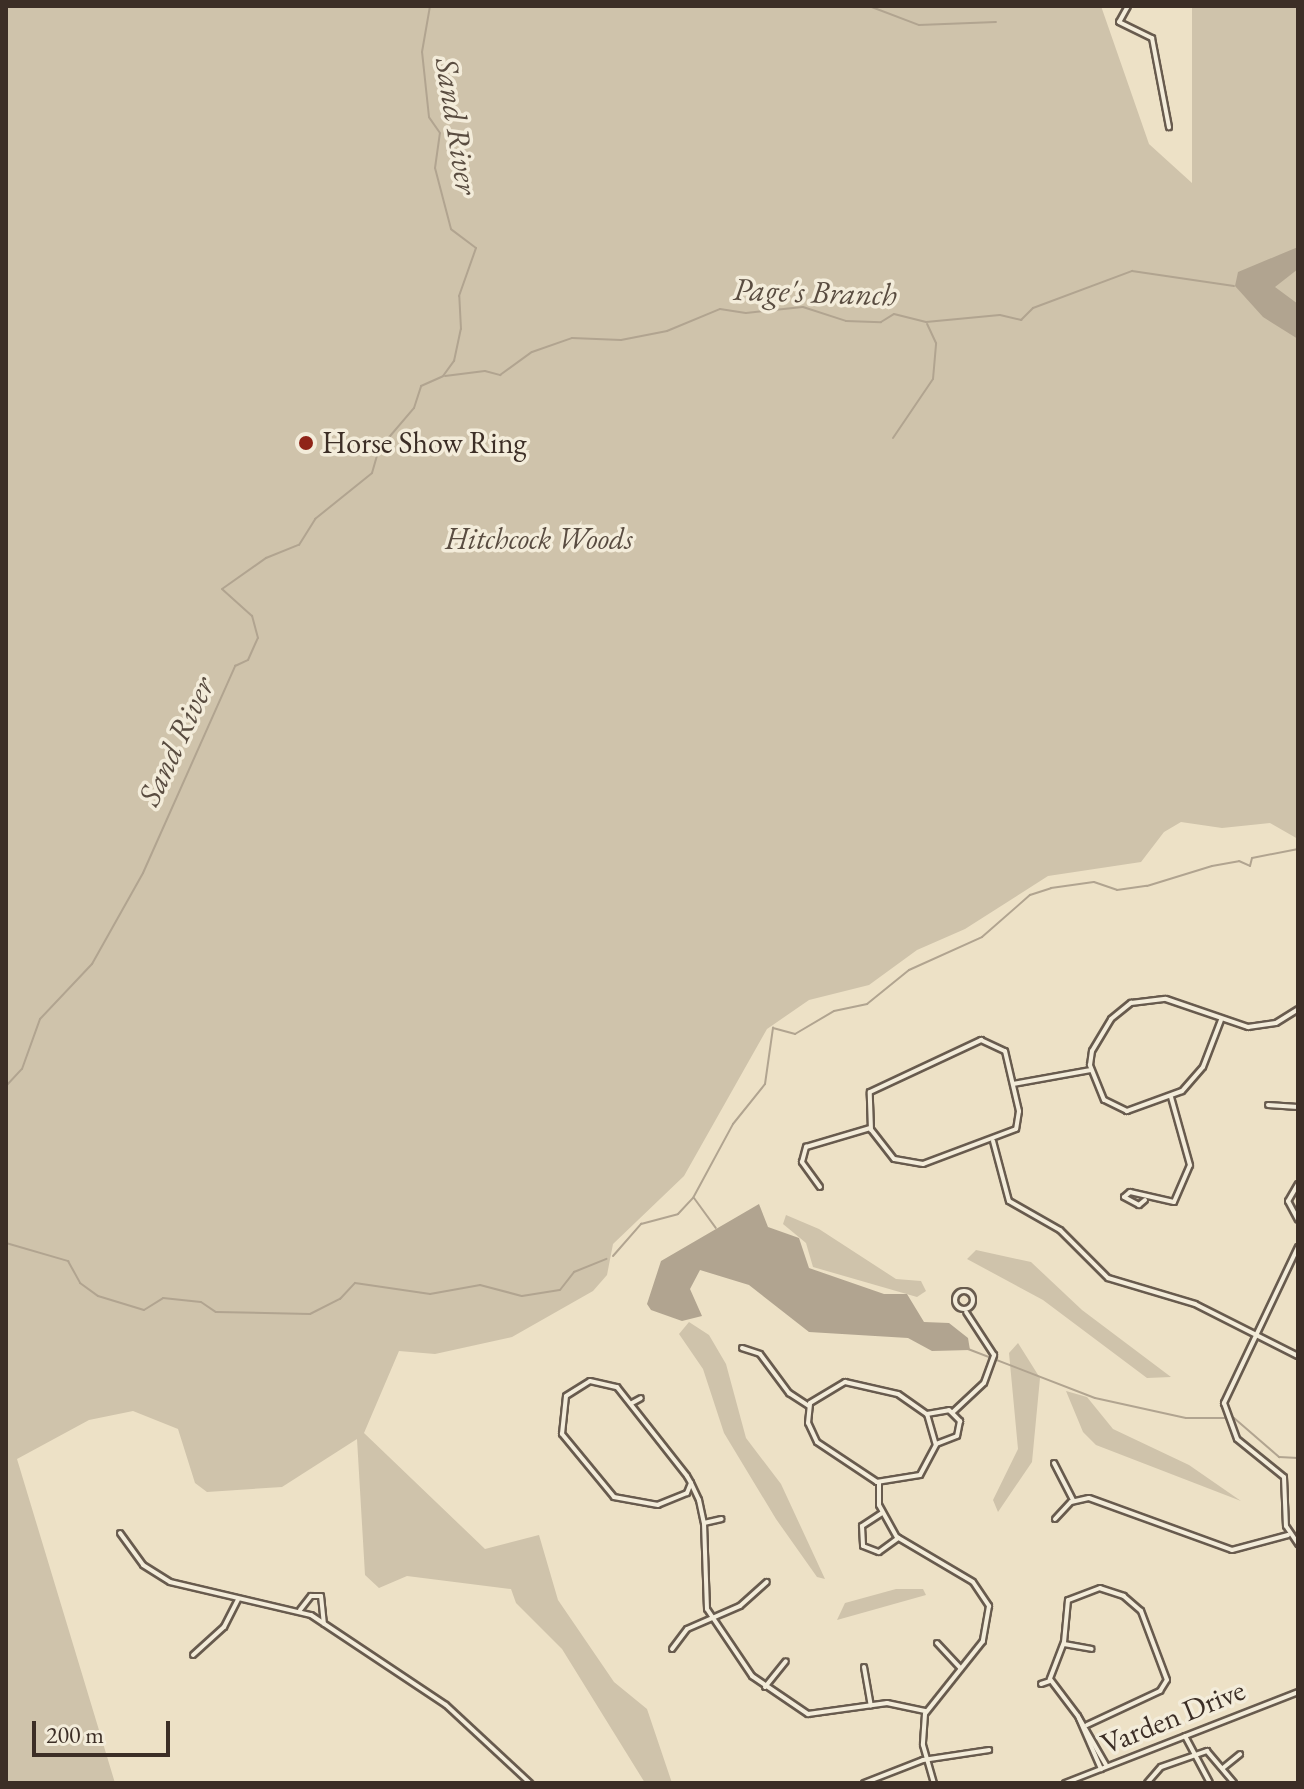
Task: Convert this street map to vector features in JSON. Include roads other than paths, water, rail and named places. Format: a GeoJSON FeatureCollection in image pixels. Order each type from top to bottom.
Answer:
{"type":"FeatureCollection","features":[{"type":"Feature","properties":{"kind":"street"},"geometry":{"type":"LineString","coordinates":[[1128,6],[1119,22],[1154,40],[1169,127]]}},
{"type":"Feature","properties":{"kind":"street"},"geometry":{"type":"LineString","coordinates":[[1221,1020],[1199,1074],[1171,1097],[1118,1110],[1104,1100],[1091,1070],[1099,1036],[1138,1000],[1166,999],[1221,1020],[1264,1026],[1298,1009]]}},
{"type":"Feature","properties":{"kind":"street"},"geometry":{"type":"LineString","coordinates":[[981,1040],[1003,1048],[1020,1121],[1010,1135],[909,1165],[891,1157],[870,1128],[866,1100],[875,1086],[981,1040]]}},
{"type":"Feature","properties":{"kind":"street"},"geometry":{"type":"LineString","coordinates":[[1013,1084],[1091,1070]]}},
{"type":"Feature","properties":{"kind":"street"},"geometry":{"type":"LineString","coordinates":[[1145,1200],[1139,1205],[1124,1197],[1130,1192],[1145,1200],[1177,1200],[1190,1165],[1171,1097]]}},
{"type":"Feature","properties":{"kind":"street"},"geometry":{"type":"LineString","coordinates":[[1268,1105],[1298,1107]]}},
{"type":"Feature","properties":{"kind":"street"},"geometry":{"type":"LineString","coordinates":[[820,1187],[802,1162],[806,1147],[870,1128]]}},
{"type":"Feature","properties":{"kind":"street"},"geometry":{"type":"LineString","coordinates":[[993,1141],[1009,1201],[1060,1230],[1108,1278],[1195,1304],[1298,1356]]}},
{"type":"Feature","properties":{"kind":"street"},"geometry":{"type":"LineString","coordinates":[[1298,1184],[1288,1201],[1298,1220]]}},
{"type":"Feature","properties":{"kind":"street"},"geometry":{"type":"LineString","coordinates":[[1298,1247],[1227,1387],[1225,1413],[1242,1444],[1284,1477],[1289,1534],[1298,1544]]}},
{"type":"Feature","properties":{"kind":"street"},"geometry":{"type":"LineString","coordinates":[[927,1414],[953,1412],[984,1383],[994,1355],[957,1303],[967,1289],[971,1293],[966,1312]]}},
{"type":"Feature","properties":{"kind":"street"},"geometry":{"type":"LineString","coordinates":[[742,1348],[760,1354],[789,1393],[809,1406],[817,1442],[863,1475],[879,1482],[920,1475],[936,1444],[959,1433],[953,1412]]}},
{"type":"Feature","properties":{"kind":"street"},"geometry":{"type":"LineString","coordinates":[[809,1406],[823,1390],[857,1381],[906,1398],[927,1414],[936,1444]]}},
{"type":"Feature","properties":{"kind":"street"},"geometry":{"type":"LineString","coordinates":[[691,1483],[687,1493],[663,1504],[625,1503],[603,1489],[562,1434],[564,1399],[586,1382],[612,1385],[632,1403],[677,1462],[691,1483],[704,1523],[710,1618],[739,1662],[765,1687],[814,1715],[871,1705],[926,1711]]}},
{"type":"Feature","properties":{"kind":"street"},"geometry":{"type":"LineString","coordinates":[[632,1403],[641,1398]]}},
{"type":"Feature","properties":{"kind":"street"},"geometry":{"type":"LineString","coordinates":[[677,1462],[682,1457]]}},
{"type":"Feature","properties":{"kind":"street"},"geometry":{"type":"LineString","coordinates":[[1054,1463],[1073,1500]]}},
{"type":"Feature","properties":{"kind":"street"},"geometry":{"type":"LineString","coordinates":[[879,1482],[882,1513],[898,1538],[969,1579],[984,1595],[986,1635],[926,1711],[925,1760],[934,1783]]}},
{"type":"Feature","properties":{"kind":"street"},"geometry":{"type":"LineString","coordinates":[[1055,1519],[1073,1500],[1101,1499],[1232,1550],[1289,1534]]}},
{"type":"Feature","properties":{"kind":"street"},"geometry":{"type":"LineString","coordinates":[[882,1513],[862,1526],[863,1546],[879,1552],[898,1538]]}},
{"type":"Feature","properties":{"kind":"street"},"geometry":{"type":"LineString","coordinates":[[704,1523],[722,1519]]}},
{"type":"Feature","properties":{"kind":"street"},"geometry":{"type":"LineString","coordinates":[[120,1533],[137,1558],[163,1579],[238,1599],[300,1610],[446,1705],[530,1783]]}},
{"type":"Feature","properties":{"kind":"street"},"geometry":{"type":"LineString","coordinates":[[672,1649],[683,1633],[740,1606],[767,1582]]}},
{"type":"Feature","properties":{"kind":"street"},"geometry":{"type":"LineString","coordinates":[[1050,1681],[1064,1644],[1068,1600],[1083,1590],[1110,1590],[1141,1611],[1167,1677],[1160,1691],[1087,1725]]}},
{"type":"Feature","properties":{"kind":"street"},"geometry":{"type":"LineString","coordinates":[[300,1610],[311,1596],[321,1596],[325,1626]]}},
{"type":"Feature","properties":{"kind":"street"},"geometry":{"type":"LineString","coordinates":[[193,1655],[224,1627],[238,1599]]}},
{"type":"Feature","properties":{"kind":"street"},"geometry":{"type":"LineString","coordinates":[[937,1643],[961,1668]]}},
{"type":"Feature","properties":{"kind":"street"},"geometry":{"type":"LineString","coordinates":[[1064,1644],[1092,1649]]}},
{"type":"Feature","properties":{"kind":"street"},"geometry":{"type":"LineString","coordinates":[[765,1687],[786,1661]]}},
{"type":"Feature","properties":{"kind":"street"},"geometry":{"type":"LineString","coordinates":[[864,1667],[871,1705]]}},
{"type":"Feature","properties":{"kind":"street"},"geometry":{"type":"LineString","coordinates":[[1041,1684],[1050,1681]]}},
{"type":"Feature","properties":{"kind":"street"},"geometry":{"type":"LineString","coordinates":[[1050,1681],[1087,1725],[1107,1766]]}},
{"type":"Feature","properties":{"kind":"street","name":"Varden Drive"},"geometry":{"type":"LineString","coordinates":[[1065,1783],[1298,1692]]}},
{"type":"Feature","properties":{"kind":"street"},"geometry":{"type":"LineString","coordinates":[[1078,1716],[1101,1769]]}},
{"type":"Feature","properties":{"kind":"street"},"geometry":{"type":"LineString","coordinates":[[1185,1736],[1210,1783]]}},
{"type":"Feature","properties":{"kind":"street"},"geometry":{"type":"LineString","coordinates":[[864,1783],[925,1760],[989,1750]]}},
{"type":"Feature","properties":{"kind":"street"},"geometry":{"type":"LineString","coordinates":[[1147,1783],[1161,1767],[1207,1751],[1232,1781],[1224,1783]]}},
{"type":"Feature","properties":{"kind":"street"},"geometry":{"type":"LineString","coordinates":[[1223,1768],[1240,1754]]}},
{"type":"Feature","properties":{"kind":"waterway","name":"Sand River"},"geometry":{"type":"LineString","coordinates":[[6,1086],[22,1069],[40,1019],[92,964],[143,873],[235,666],[248,660],[258,638],[252,616],[222,589],[266,558],[299,545],[315,519],[372,473],[379,449],[414,408],[421,386],[443,376],[454,361],[461,329],[459,296],[476,248],[451,229],[435,168],[440,133],[429,117],[422,52],[430,6]]}},
{"type":"Feature","properties":{"kind":"waterway"},"geometry":{"type":"LineString","coordinates":[[869,6],[919,25],[996,22]]}},
{"type":"Feature","properties":{"kind":"waterway","name":"Page's Branch"},"geometry":{"type":"LineString","coordinates":[[445,376],[485,371],[500,375],[532,352],[572,338],[621,340],[667,331],[720,309],[746,313],[803,307],[846,321],[881,322],[894,314],[926,322],[1000,315],[1021,320],[1033,308],[1132,271],[1234,286]]}},
{"type":"Feature","properties":{"kind":"waterway"},"geometry":{"type":"LineString","coordinates":[[893,438],[933,379],[936,343],[927,324]]}},
{"type":"Feature","properties":{"kind":"waterway"},"geometry":{"type":"LineString","coordinates":[[613,1256],[641,1224],[678,1214],[693,1198],[733,1124],[765,1084],[773,1028],[795,1034],[834,1011],[867,1004],[909,970],[982,937],[1030,895],[1051,888],[1094,882],[1117,890],[1147,886],[1212,866],[1239,861],[1250,866],[1252,858],[1298,849]]}},
{"type":"Feature","properties":{"kind":"waterway"},"geometry":{"type":"LineString","coordinates":[[694,1198],[716,1228]]}},
{"type":"Feature","properties":{"kind":"waterway"},"geometry":{"type":"LineString","coordinates":[[6,1243],[68,1261],[80,1283],[98,1296],[144,1310],[163,1298],[201,1302],[216,1312],[310,1314],[340,1299],[355,1283],[430,1294],[480,1285],[522,1296],[560,1290],[574,1272],[606,1259]]}},
{"type":"Feature","properties":{"kind":"waterway"},"geometry":{"type":"LineString","coordinates":[[968,1349],[1095,1398],[1186,1418],[1234,1418],[1279,1457],[1298,1458]]}},
{"type":"Feature","properties":{"kind":"place","name":"Horse Show Ring"},"geometry":{"type":"Point","coordinates":[306,443]}},
{"type":"Feature","properties":{"kind":"park label","name":"Hitchcock Woods"},"geometry":{"type":"Point","coordinates":[539,539]}}]}
